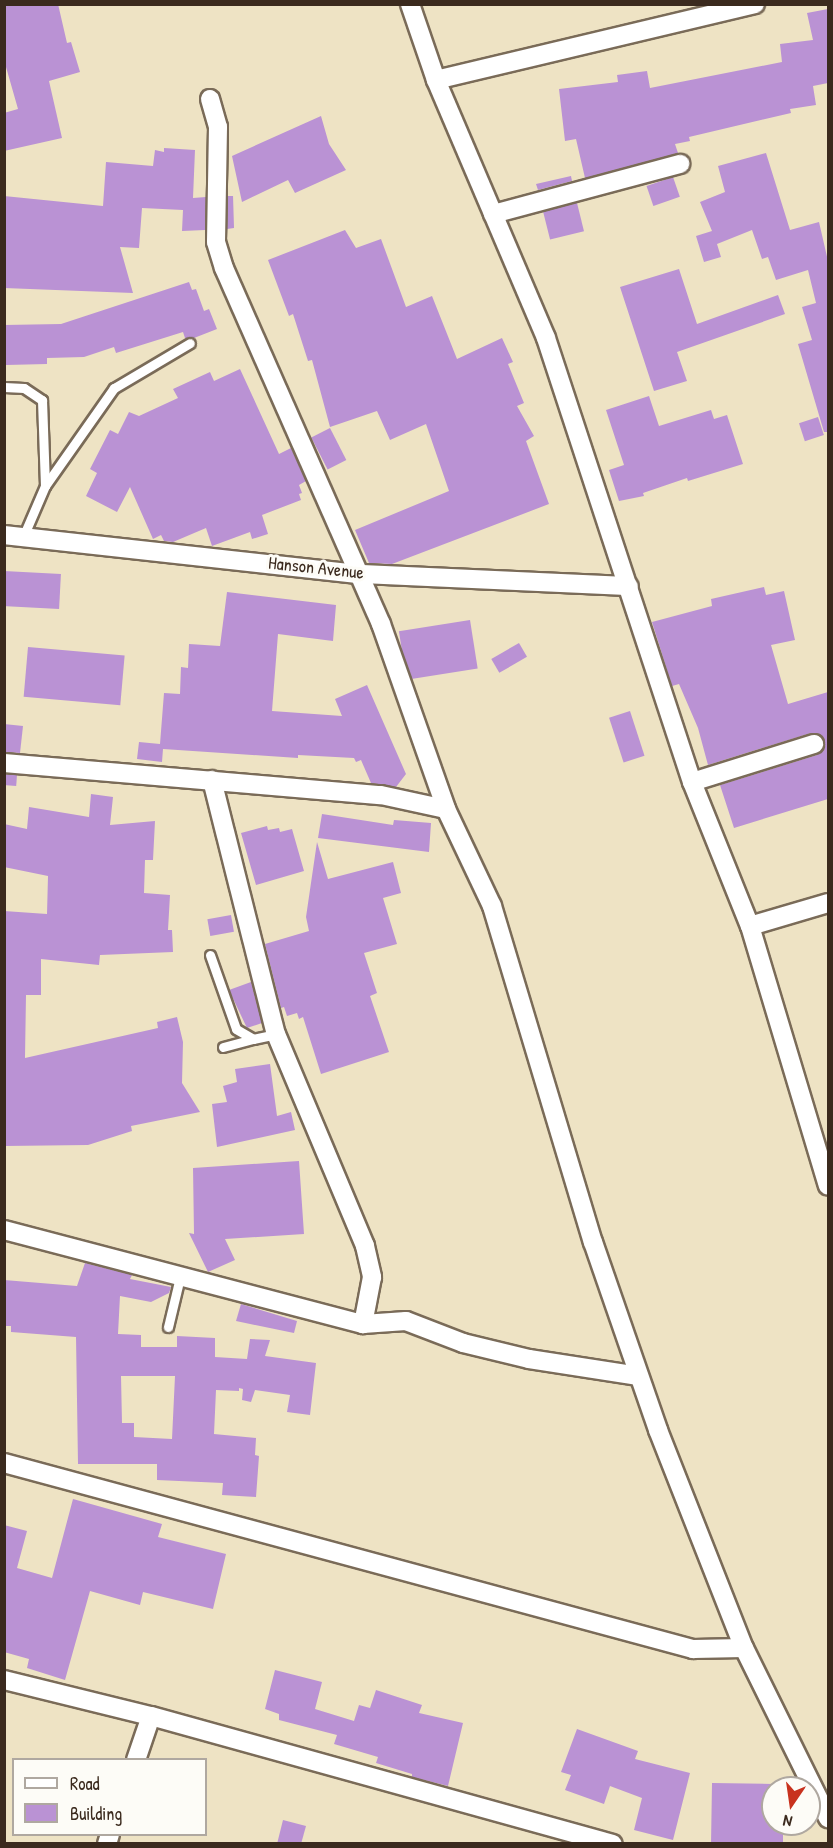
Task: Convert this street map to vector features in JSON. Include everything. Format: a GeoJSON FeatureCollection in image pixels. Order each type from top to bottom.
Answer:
{"type":"FeatureCollection","features":[{"type":"Feature","properties":{"kind":"street"},"geometry":{"type":"LineString","coordinates":[[410,4],[436,80],[546,338],[692,782],[750,926],[824,1155],[828,1185]]}},
{"type":"Feature","properties":{"kind":"street"},"geometry":{"type":"LineString","coordinates":[[436,80],[755,4]]}},
{"type":"Feature","properties":{"kind":"street"},"geometry":{"type":"LineString","coordinates":[[210,99],[218,127],[216,242],[224,268],[360,573],[381,624],[446,809],[492,906],[593,1242],[639,1376],[744,1648],[828,1818]]}},
{"type":"Feature","properties":{"kind":"street"},"geometry":{"type":"LineString","coordinates":[[493,214],[680,164]]}},
{"type":"Feature","properties":{"kind":"street","name":"Hanson Avenue"},"geometry":{"type":"LineString","coordinates":[[14,536],[360,573],[629,586]]}},
{"type":"Feature","properties":{"kind":"street"},"geometry":{"type":"LineString","coordinates":[[692,782],[814,744]]}},
{"type":"Feature","properties":{"kind":"street"},"geometry":{"type":"LineString","coordinates":[[4,763],[381,795],[446,809]]}},
{"type":"Feature","properties":{"kind":"street"},"geometry":{"type":"LineString","coordinates":[[212,780],[276,1034],[365,1246],[372,1277],[363,1324]]}},
{"type":"Feature","properties":{"kind":"street"},"geometry":{"type":"LineString","coordinates":[[750,926],[828,903]]}},
{"type":"Feature","properties":{"kind":"street"},"geometry":{"type":"LineString","coordinates":[[4,1230],[363,1324],[406,1321],[463,1343],[529,1359],[639,1376]]}},
{"type":"Feature","properties":{"kind":"street"},"geometry":{"type":"LineString","coordinates":[[4,1463],[693,1649],[744,1648]]}},
{"type":"Feature","properties":{"kind":"street"},"geometry":{"type":"LineString","coordinates":[[4,1680],[151,1716],[612,1844]]}},
{"type":"Feature","properties":{"kind":"street"},"geometry":{"type":"LineString","coordinates":[[137,1758],[151,1716]]}},
{"type":"Feature","properties":{"kind":"lane"},"geometry":{"type":"LineString","coordinates":[[14,536],[45,486],[114,388],[190,343]]}},
{"type":"Feature","properties":{"kind":"lane"},"geometry":{"type":"LineString","coordinates":[[4,387],[24,388],[42,400],[45,486]]}},
{"type":"Feature","properties":{"kind":"lane"},"geometry":{"type":"LineString","coordinates":[[210,955],[236,1029],[253,1039]]}},
{"type":"Feature","properties":{"kind":"lane"},"geometry":{"type":"LineString","coordinates":[[223,1047],[276,1034]]}},
{"type":"Feature","properties":{"kind":"lane"},"geometry":{"type":"LineString","coordinates":[[168,1327],[180,1277]]}},
{"type":"Feature","properties":{"kind":"building"},"geometry":{"type":"Polygon","coordinates":[[[58,4],[67,43],[71,42],[80,72],[49,81],[62,138],[4,151],[4,113],[18,109],[4,60],[4,6],[58,4]]]}},
{"type":"Feature","properties":{"kind":"building"},"geometry":{"type":"Polygon","coordinates":[[[828,9],[828,83],[813,86],[816,105],[790,109],[791,113],[689,137],[690,141],[675,144],[678,153],[585,178],[576,139],[565,141],[559,89],[618,82],[617,75],[647,71],[650,88],[782,62],[780,44],[813,40],[807,13],[828,9]]]}},
{"type":"Feature","properties":{"kind":"building"},"geometry":{"type":"Polygon","coordinates":[[[321,116],[329,144],[346,170],[295,193],[288,180],[242,202],[232,156],[321,116]]]}},
{"type":"Feature","properties":{"kind":"building"},"geometry":{"type":"Polygon","coordinates":[[[164,148],[195,150],[193,198],[206,197],[205,230],[182,231],[183,210],[142,208],[139,248],[120,247],[133,293],[4,288],[4,196],[103,206],[106,162],[153,166],[155,150],[164,152],[164,148]]]}},
{"type":"Feature","properties":{"kind":"building"},"geometry":{"type":"Polygon","coordinates":[[[766,153],[790,230],[819,222],[828,261],[828,432],[824,432],[798,344],[812,340],[802,307],[816,303],[808,270],[776,280],[768,257],[762,259],[752,230],[717,244],[721,257],[704,262],[696,236],[712,231],[700,202],[725,192],[718,166],[766,153]]]}},
{"type":"Feature","properties":{"kind":"building"},"geometry":{"type":"Polygon","coordinates":[[[571,176],[572,181],[538,190],[536,184],[571,176]]]}},
{"type":"Feature","properties":{"kind":"building"},"geometry":{"type":"Polygon","coordinates":[[[673,177],[680,197],[653,206],[647,186],[673,177]]]}},
{"type":"Feature","properties":{"kind":"building"},"geometry":{"type":"Polygon","coordinates":[[[228,196],[233,196],[234,228],[227,229],[228,196]]]}},
{"type":"Feature","properties":{"kind":"building"},"geometry":{"type":"Polygon","coordinates":[[[577,203],[584,231],[550,240],[543,211],[577,203]]]}},
{"type":"Feature","properties":{"kind":"building"},"geometry":{"type":"Polygon","coordinates":[[[345,230],[356,248],[381,239],[406,307],[432,296],[457,359],[502,338],[513,362],[508,364],[524,403],[517,406],[534,436],[526,441],[549,504],[392,564],[369,563],[355,530],[449,491],[426,424],[390,440],[377,411],[330,427],[312,360],[308,361],[293,314],[289,316],[268,260],[345,230]]]}},
{"type":"Feature","properties":{"kind":"building"},"geometry":{"type":"Polygon","coordinates":[[[679,269],[697,324],[778,295],[785,314],[677,352],[687,381],[654,391],[620,287],[679,269]]]}},
{"type":"Feature","properties":{"kind":"building"},"geometry":{"type":"Polygon","coordinates":[[[189,282],[192,290],[196,289],[204,311],[209,309],[217,329],[194,338],[185,338],[183,332],[116,353],[114,347],[84,357],[47,358],[47,364],[6,365],[4,325],[61,324],[189,282]]]}},
{"type":"Feature","properties":{"kind":"building"},"geometry":{"type":"Polygon","coordinates":[[[240,369],[279,454],[291,448],[306,481],[299,485],[302,493],[299,494],[301,500],[262,515],[268,534],[252,539],[250,532],[212,546],[206,528],[173,542],[164,541],[161,535],[153,539],[130,487],[117,512],[86,496],[97,473],[90,469],[110,430],[118,434],[129,412],[139,416],[178,398],[173,389],[210,372],[214,381],[240,369]]]}},
{"type":"Feature","properties":{"kind":"building"},"geometry":{"type":"Polygon","coordinates":[[[649,396],[659,426],[711,410],[714,419],[727,415],[743,464],[688,481],[687,478],[643,493],[644,496],[619,501],[609,470],[624,465],[606,410],[649,396]]]}},
{"type":"Feature","properties":{"kind":"building"},"geometry":{"type":"Polygon","coordinates":[[[818,417],[824,435],[805,441],[799,423],[818,417]]]}},
{"type":"Feature","properties":{"kind":"building"},"geometry":{"type":"Polygon","coordinates":[[[330,428],[346,460],[328,470],[311,438],[330,428]]]}},
{"type":"Feature","properties":{"kind":"building"},"geometry":{"type":"Polygon","coordinates":[[[4,571],[61,574],[59,609],[4,606],[4,571]]]}},
{"type":"Feature","properties":{"kind":"building"},"geometry":{"type":"Polygon","coordinates":[[[764,587],[766,595],[784,591],[795,640],[771,645],[788,704],[828,692],[828,799],[734,828],[720,785],[817,755],[825,747],[824,740],[817,733],[811,733],[708,765],[698,728],[679,684],[672,686],[652,622],[712,606],[711,599],[764,587]]]}},
{"type":"Feature","properties":{"kind":"building"},"geometry":{"type":"Polygon","coordinates":[[[227,592],[336,605],[333,641],[278,634],[272,711],[342,716],[335,699],[367,685],[406,774],[396,787],[371,783],[361,760],[356,762],[354,758],[298,755],[298,758],[163,749],[162,762],[137,759],[139,742],[160,744],[164,693],[180,694],[181,667],[188,668],[189,644],[220,646],[227,592]]]}},
{"type":"Feature","properties":{"kind":"building"},"geometry":{"type":"Polygon","coordinates":[[[470,620],[478,668],[407,680],[399,631],[470,620]]]}},
{"type":"Feature","properties":{"kind":"building"},"geometry":{"type":"Polygon","coordinates":[[[519,643],[527,657],[499,673],[491,659],[519,643]]]}},
{"type":"Feature","properties":{"kind":"building"},"geometry":{"type":"Polygon","coordinates":[[[28,647],[125,655],[120,705],[24,697],[28,647]]]}},
{"type":"Feature","properties":{"kind":"building"},"geometry":{"type":"Polygon","coordinates":[[[630,711],[645,756],[624,762],[609,718],[630,711]]]}},
{"type":"Feature","properties":{"kind":"building"},"geometry":{"type":"Polygon","coordinates":[[[4,724],[23,726],[20,753],[4,752],[4,724]]]}},
{"type":"Feature","properties":{"kind":"building"},"geometry":{"type":"Polygon","coordinates":[[[4,774],[17,775],[16,786],[4,785],[4,774]]]}},
{"type":"Feature","properties":{"kind":"building"},"geometry":{"type":"Polygon","coordinates":[[[91,794],[113,797],[110,825],[155,821],[153,860],[145,860],[144,893],[170,895],[168,930],[172,930],[173,952],[100,955],[99,965],[41,959],[41,995],[26,995],[25,1058],[158,1028],[157,1022],[177,1017],[183,1042],[182,1083],[200,1112],[131,1126],[132,1131],[88,1145],[4,1146],[4,911],[47,914],[48,876],[4,867],[4,824],[27,829],[29,807],[89,817],[91,794]]]}},
{"type":"Feature","properties":{"kind":"building"},"geometry":{"type":"Polygon","coordinates":[[[322,814],[393,825],[394,820],[431,823],[429,852],[318,838],[322,814]]]}},
{"type":"Feature","properties":{"kind":"building"},"geometry":{"type":"Polygon","coordinates":[[[267,826],[268,830],[279,828],[280,832],[292,829],[304,871],[256,885],[241,833],[267,826]]]}},
{"type":"Feature","properties":{"kind":"building"},"geometry":{"type":"Polygon","coordinates":[[[317,842],[328,879],[393,862],[401,893],[383,898],[397,944],[364,953],[377,993],[370,996],[389,1052],[321,1074],[303,1017],[299,1019],[297,1013],[287,1016],[284,1007],[281,1008],[265,944],[309,931],[306,917],[317,842]]]}},
{"type":"Feature","properties":{"kind":"building"},"geometry":{"type":"Polygon","coordinates":[[[231,915],[234,932],[210,936],[207,919],[231,915]]]}},
{"type":"Feature","properties":{"kind":"building"},"geometry":{"type":"Polygon","coordinates":[[[251,982],[262,1023],[247,1028],[229,990],[251,982]]]}},
{"type":"Feature","properties":{"kind":"building"},"geometry":{"type":"Polygon","coordinates":[[[270,1064],[277,1116],[291,1112],[295,1130],[217,1147],[212,1104],[227,1102],[223,1086],[237,1082],[235,1069],[270,1064]]]}},
{"type":"Feature","properties":{"kind":"building"},"geometry":{"type":"Polygon","coordinates":[[[299,1161],[304,1234],[225,1239],[235,1260],[208,1272],[189,1233],[194,1234],[193,1168],[299,1161]]]}},
{"type":"Feature","properties":{"kind":"building"},"geometry":{"type":"Polygon","coordinates":[[[85,1263],[132,1275],[130,1279],[171,1287],[169,1293],[151,1302],[120,1296],[118,1334],[141,1335],[141,1347],[177,1347],[177,1336],[215,1338],[215,1357],[247,1359],[250,1339],[270,1340],[265,1356],[316,1363],[310,1415],[287,1412],[290,1395],[255,1390],[251,1402],[242,1400],[243,1389],[239,1388],[239,1391],[216,1390],[214,1434],[256,1438],[255,1455],[259,1456],[256,1497],[222,1495],[223,1483],[157,1480],[157,1464],[78,1464],[76,1337],[11,1332],[11,1326],[4,1326],[4,1280],[77,1286],[85,1263]],[[121,1376],[122,1423],[134,1423],[134,1437],[172,1439],[175,1376],[121,1376]]]}},
{"type":"Feature","properties":{"kind":"building"},"geometry":{"type":"Polygon","coordinates":[[[241,1304],[297,1321],[294,1333],[236,1321],[241,1304]]]}},
{"type":"Feature","properties":{"kind":"building"},"geometry":{"type":"Polygon","coordinates":[[[73,1499],[162,1524],[158,1537],[226,1554],[213,1609],[143,1592],[140,1605],[90,1591],[65,1680],[27,1668],[29,1659],[4,1652],[4,1525],[27,1531],[17,1568],[52,1578],[73,1499]]]}},
{"type":"Feature","properties":{"kind":"building"},"geometry":{"type":"Polygon","coordinates":[[[275,1670],[322,1682],[315,1709],[354,1721],[359,1705],[370,1708],[376,1690],[422,1705],[419,1713],[463,1723],[448,1786],[412,1777],[412,1774],[376,1763],[378,1757],[334,1744],[337,1735],[279,1720],[279,1714],[265,1709],[275,1670]]]}},
{"type":"Feature","properties":{"kind":"building"},"geometry":{"type":"Polygon","coordinates":[[[577,1729],[638,1751],[635,1759],[690,1773],[673,1840],[634,1830],[642,1798],[610,1786],[604,1804],[565,1790],[571,1775],[561,1772],[577,1729]]]}},
{"type":"Feature","properties":{"kind":"building"},"geometry":{"type":"Polygon","coordinates":[[[712,1783],[761,1784],[761,1836],[783,1836],[783,1844],[711,1844],[712,1783]]]}},
{"type":"Feature","properties":{"kind":"building"},"geometry":{"type":"Polygon","coordinates":[[[283,1820],[306,1826],[301,1844],[277,1844],[283,1820]]]}}]}
